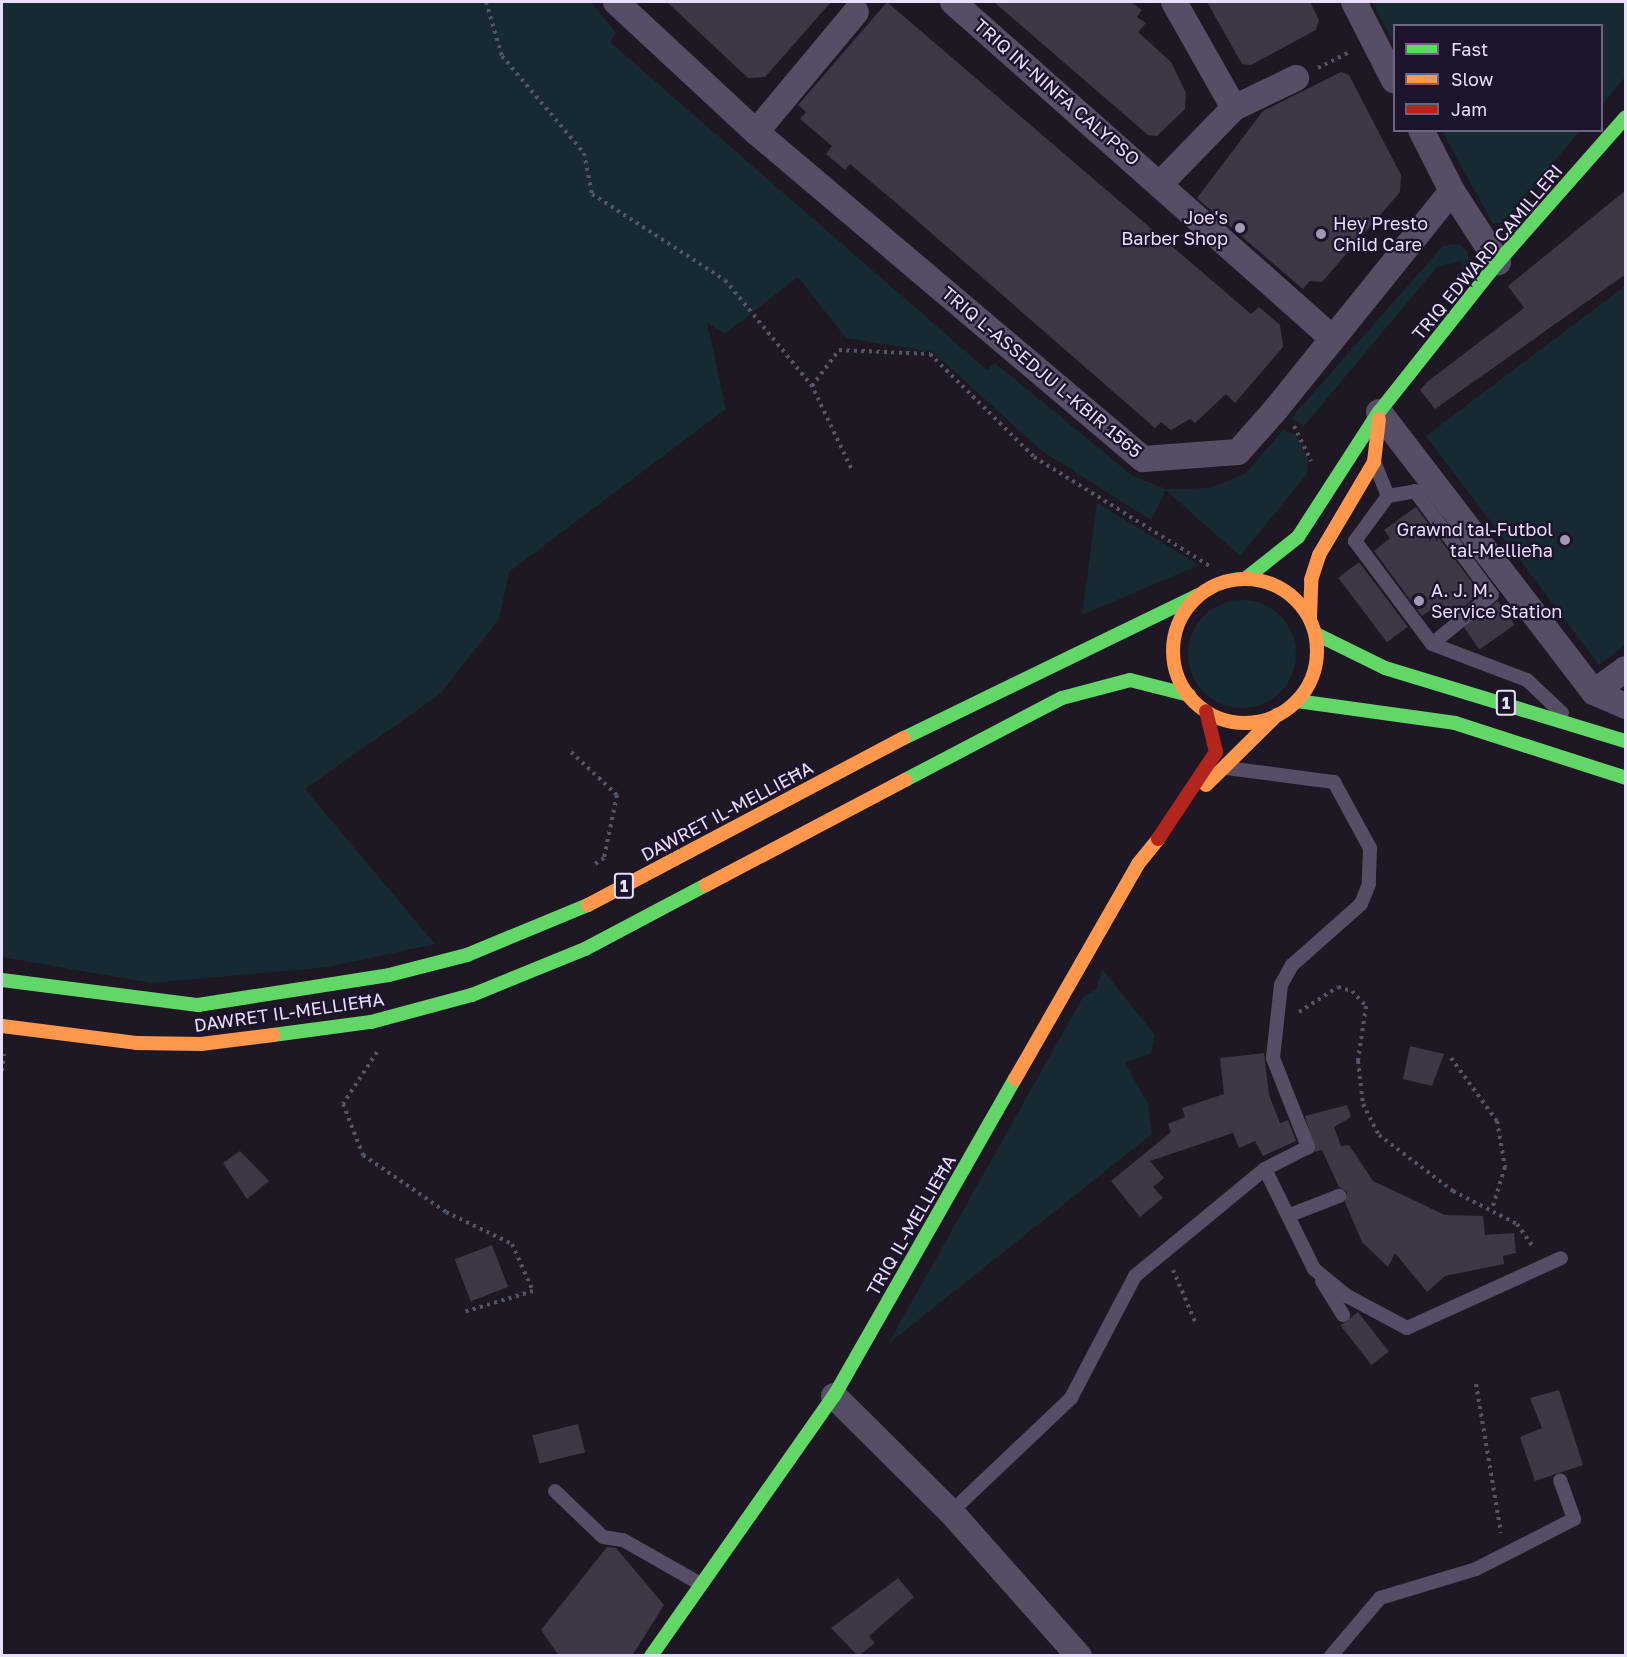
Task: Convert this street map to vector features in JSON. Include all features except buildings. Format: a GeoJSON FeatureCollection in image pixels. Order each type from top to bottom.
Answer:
{"type":"FeatureCollection","features":[{"type":"Feature","properties":{"kind":"main road","name":"TRIQ EDWARD CAMILLERI"},"geometry":{"type":"LineString","coordinates":[[1245,579],[1298,537],[1379,412],[1498,262],[1626,117]]}},
{"type":"Feature","properties":{"kind":"main road"},"geometry":{"type":"LineString","coordinates":[[1310,618],[1275,584],[1245,579],[1231,580],[1199,595],[1181,618],[1173,642],[1175,668],[1189,695],[1206,711],[1253,722],[1277,715],[1297,701],[1317,660],[1316,634],[1310,618],[1311,580],[1319,555],[1374,462],[1379,412]]}},
{"type":"Feature","properties":{"kind":"main road","name":"DAWRET IL-MELLIEĦA"},"geometry":{"type":"LineString","coordinates":[[2,980],[198,1005],[389,975],[467,955],[595,901],[1001,687],[1199,595]]}},
{"type":"Feature","properties":{"kind":"main road","name":"1"},"geometry":{"type":"LineString","coordinates":[[1316,634],[1385,668],[1571,722],[1626,741]]}},
{"type":"Feature","properties":{"kind":"main road","name":"DAWRET IL-MELLIEĦA"},"geometry":{"type":"LineString","coordinates":[[2,1026],[136,1043],[201,1044],[371,1022],[472,995],[585,949],[1062,698],[1130,680],[1189,695]]}},
{"type":"Feature","properties":{"kind":"main road","name":"1"},"geometry":{"type":"LineString","coordinates":[[1297,701],[1455,723],[1626,778]]}},
{"type":"Feature","properties":{"kind":"main road","name":"TRIQ IL-MELLIEĦA"},"geometry":{"type":"LineString","coordinates":[[651,1656],[699,1583],[834,1396],[1132,874],[1187,802],[1216,752],[1206,711]]}},
{"type":"Feature","properties":{"kind":"main road","name":"TRIQ IL-MELLIEĦA"},"geometry":{"type":"LineString","coordinates":[[1187,802],[1225,768],[1277,715]]}},
{"type":"Feature","properties":{"kind":"street","name":"TRIQ L-ASSEDJU L-KBIR 1565"},"geometry":{"type":"LineString","coordinates":[[616,2],[756,132],[1143,459],[1238,452],[1276,409],[1331,337],[1452,191]]}},
{"type":"Feature","properties":{"kind":"street","name":"TRIQ IN-NINFA CALYPSO"},"geometry":{"type":"LineString","coordinates":[[953,2],[1161,183],[1331,337]]}},
{"type":"Feature","properties":{"kind":"street"},"geometry":{"type":"LineString","coordinates":[[1174,2],[1234,108]]}},
{"type":"Feature","properties":{"kind":"street"},"geometry":{"type":"LineString","coordinates":[[1354,2],[1393,76]]}},
{"type":"Feature","properties":{"kind":"street"},"geometry":{"type":"LineString","coordinates":[[756,132],[856,12]]}},
{"type":"Feature","properties":{"kind":"street"},"geometry":{"type":"LineString","coordinates":[[1161,183],[1234,108],[1296,78]]}},
{"type":"Feature","properties":{"kind":"street"},"geometry":{"type":"LineString","coordinates":[[1422,132],[1452,191],[1498,262]]}},
{"type":"Feature","properties":{"kind":"street"},"geometry":{"type":"LineString","coordinates":[[1379,412],[1594,692],[1626,706]]}},
{"type":"Feature","properties":{"kind":"street"},"geometry":{"type":"LineString","coordinates":[[1594,692],[1626,669]]}},
{"type":"Feature","properties":{"kind":"street"},"geometry":{"type":"LineString","coordinates":[[834,1396],[951,1512],[1078,1656]]}},
{"type":"Feature","properties":{"kind":"lane"},"geometry":{"type":"LineString","coordinates":[[1374,462],[1388,496]]}},
{"type":"Feature","properties":{"kind":"lane"},"geometry":{"type":"LineString","coordinates":[[1432,644],[1492,595],[1415,491],[1388,496],[1355,541],[1432,644],[1527,680],[1571,722]]}},
{"type":"Feature","properties":{"kind":"lane"},"geometry":{"type":"LineString","coordinates":[[951,1512],[1071,1398],[1095,1358],[1115,1305],[1135,1275],[1265,1169],[1308,1147],[1273,1049],[1274,1011],[1286,973],[1361,904],[1369,884],[1370,848],[1334,783],[1225,768]]}},
{"type":"Feature","properties":{"kind":"lane"},"geometry":{"type":"LineString","coordinates":[[1265,1169],[1290,1215],[1314,1269],[1343,1314]]}},
{"type":"Feature","properties":{"kind":"lane"},"geometry":{"type":"LineString","coordinates":[[1290,1215],[1339,1196]]}},
{"type":"Feature","properties":{"kind":"lane"},"geometry":{"type":"LineString","coordinates":[[1314,1269],[1347,1296],[1407,1328],[1561,1258]]}},
{"type":"Feature","properties":{"kind":"lane"},"geometry":{"type":"LineString","coordinates":[[1331,1656],[1380,1598],[1476,1569],[1574,1519],[1560,1480]]}},
{"type":"Feature","properties":{"kind":"lane"},"geometry":{"type":"LineString","coordinates":[[555,1491],[603,1537],[623,1540],[699,1583]]}},
{"type":"Feature","properties":{"kind":"path"},"geometry":{"type":"LineString","coordinates":[[486,2],[502,56],[584,153],[592,194],[725,280],[812,386],[851,468]]}},
{"type":"Feature","properties":{"kind":"path"},"geometry":{"type":"LineString","coordinates":[[1296,78],[1374,40]]}},
{"type":"Feature","properties":{"kind":"path"},"geometry":{"type":"LineString","coordinates":[[812,386],[839,350],[930,354],[1034,457],[1142,519],[1231,580]]}},
{"type":"Feature","properties":{"kind":"path"},"geometry":{"type":"LineString","coordinates":[[1276,409],[1301,433],[1311,461]]}},
{"type":"Feature","properties":{"kind":"path"},"geometry":{"type":"LineString","coordinates":[[571,752],[617,795],[604,858],[582,873],[595,901]]}},
{"type":"Feature","properties":{"kind":"path"},"geometry":{"type":"LineString","coordinates":[[1273,1049],[1300,1011],[1338,987],[1352,991],[1366,1006],[1358,1061],[1363,1104],[1378,1135],[1453,1191],[1492,1209],[1517,1224],[1547,1265]]}},
{"type":"Feature","properties":{"kind":"path"},"geometry":{"type":"LineString","coordinates":[[371,1022],[378,1054],[343,1104],[363,1155],[446,1212],[512,1244],[533,1291],[464,1312]]}},
{"type":"Feature","properties":{"kind":"path"},"geometry":{"type":"LineString","coordinates":[[1451,1058],[1497,1121],[1504,1167],[1492,1209]]}},
{"type":"Feature","properties":{"kind":"path"},"geometry":{"type":"LineString","coordinates":[[1165,1252],[1196,1324]]}},
{"type":"Feature","properties":{"kind":"path"},"geometry":{"type":"LineString","coordinates":[[1476,1384],[1497,1533],[1537,1538]]}},
{"type":"Feature","properties":{"kind":"shaded area"},"geometry":{"type":"Polygon","coordinates":[[[2,2],[591,2],[616,33],[610,42],[987,370],[995,363],[1133,476],[1166,489],[1210,488],[1246,473],[1283,430],[1296,435],[1308,460],[1307,474],[1240,556],[1166,490],[1151,520],[1042,451],[933,352],[846,338],[798,277],[725,334],[707,323],[726,409],[509,572],[499,619],[440,694],[305,789],[435,944],[328,967],[151,983],[2,957],[2,2]]]}},
{"type":"Feature","properties":{"kind":"shaded area"},"geometry":{"type":"Polygon","coordinates":[[[1372,2],[1625,2],[1625,77],[1603,104],[1603,24],[1393,24],[1393,41],[1372,2]]]}},
{"type":"Feature","properties":{"kind":"shaded area"},"geometry":{"type":"Polygon","coordinates":[[[1443,132],[1579,132],[1502,223],[1493,224],[1443,132]]]}},
{"type":"Feature","properties":{"kind":"shaded area"},"geometry":{"type":"Polygon","coordinates":[[[1459,244],[1467,251],[1470,268],[1460,280],[1462,261],[1437,267],[1304,426],[1291,418],[1443,246],[1459,244]]]}},
{"type":"Feature","properties":{"kind":"shaded area","name":"Grawnd tal-Futbol tal-Mellieħa"},"geometry":{"type":"Polygon","coordinates":[[[1625,286],[1625,645],[1599,665],[1426,436],[1625,286]]]}},
{"type":"Feature","properties":{"kind":"shaded area"},"geometry":{"type":"Polygon","coordinates":[[[1097,503],[1199,565],[1082,615],[1097,503]]]}},
{"type":"Feature","properties":{"kind":"shaded area"},"geometry":{"type":"Polygon","coordinates":[[[1242,600],[1263,604],[1280,616],[1292,633],[1296,654],[1292,675],[1280,692],[1263,704],[1242,708],[1221,704],[1204,692],[1192,675],[1188,654],[1192,633],[1204,616],[1221,604],[1242,600]]]}},
{"type":"Feature","properties":{"kind":"shaded area"},"geometry":{"type":"Polygon","coordinates":[[[1102,969],[1155,1035],[1151,1053],[1125,1063],[1148,1104],[1152,1134],[888,1344],[1083,997],[1096,990],[1102,969]]]}},
{"type":"Feature","properties":{"kind":"traffic: fast"},"geometry":{"type":"LineString","coordinates":[[1245,579],[1298,537],[1379,412],[1498,262],[1626,117]]}},
{"type":"Feature","properties":{"kind":"traffic: fast"},"geometry":{"type":"LineString","coordinates":[[904,738],[1199,595]]}},
{"type":"Feature","properties":{"kind":"traffic: fast"},"geometry":{"type":"LineString","coordinates":[[1316,634],[1385,668],[1626,741]]}},
{"type":"Feature","properties":{"kind":"traffic: fast"},"geometry":{"type":"LineString","coordinates":[[905,780],[1062,698],[1130,680],[1189,695]]}},
{"type":"Feature","properties":{"kind":"traffic: fast"},"geometry":{"type":"LineString","coordinates":[[1297,701],[1455,723],[1626,778]]}},
{"type":"Feature","properties":{"kind":"traffic: fast"},"geometry":{"type":"LineString","coordinates":[[273,1035],[371,1022],[472,995],[585,949],[706,885]]}},
{"type":"Feature","properties":{"kind":"traffic: fast"},"geometry":{"type":"LineString","coordinates":[[2,980],[198,1005],[389,975],[467,955],[588,905]]}},
{"type":"Feature","properties":{"kind":"traffic: fast"},"geometry":{"type":"LineString","coordinates":[[651,1656],[834,1396],[1015,1079]]}},
{"type":"Feature","properties":{"kind":"traffic: slow"},"geometry":{"type":"LineString","coordinates":[[1310,618],[1311,580],[1319,555],[1374,462],[1379,419]]}},
{"type":"Feature","properties":{"kind":"traffic: slow"},"geometry":{"type":"LineString","coordinates":[[1245,579],[1272,585],[1285,591],[1296,600],[1305,611],[1311,624],[1317,651],[1311,678],[1305,691],[1296,702],[1285,711],[1272,717],[1245,723],[1218,717],[1205,711],[1194,702],[1185,691],[1179,678],[1173,651],[1179,624],[1185,611],[1194,600],[1205,591],[1218,585],[1245,579]]}},
{"type":"Feature","properties":{"kind":"traffic: slow"},"geometry":{"type":"LineString","coordinates":[[1206,785],[1277,715]]}},
{"type":"Feature","properties":{"kind":"traffic: slow"},"geometry":{"type":"LineString","coordinates":[[588,905],[904,738]]}},
{"type":"Feature","properties":{"kind":"traffic: slow"},"geometry":{"type":"LineString","coordinates":[[706,885],[905,780]]}},
{"type":"Feature","properties":{"kind":"traffic: slow"},"geometry":{"type":"LineString","coordinates":[[1015,1079],[1138,864],[1158,839]]}},
{"type":"Feature","properties":{"kind":"traffic: slow"},"geometry":{"type":"LineString","coordinates":[[2,1026],[136,1043],[201,1044],[273,1035]]}},
{"type":"Feature","properties":{"kind":"traffic: jam"},"geometry":{"type":"LineString","coordinates":[[1158,839],[1216,752],[1206,711]]}},
{"type":"Feature","properties":{"kind":"place","name":"Joe's Barber Shop"},"geometry":{"type":"Point","coordinates":[1240,228]}},
{"type":"Feature","properties":{"kind":"place","name":"Hey Presto Child Care"},"geometry":{"type":"Point","coordinates":[1321,234]}},
{"type":"Feature","properties":{"kind":"place","name":"Grawnd tal-Futbol tal-Mellieħa"},"geometry":{"type":"Point","coordinates":[1565,540]}},
{"type":"Feature","properties":{"kind":"place","name":"A. J. M. Service Station"},"geometry":{"type":"Point","coordinates":[1419,601]}}]}
